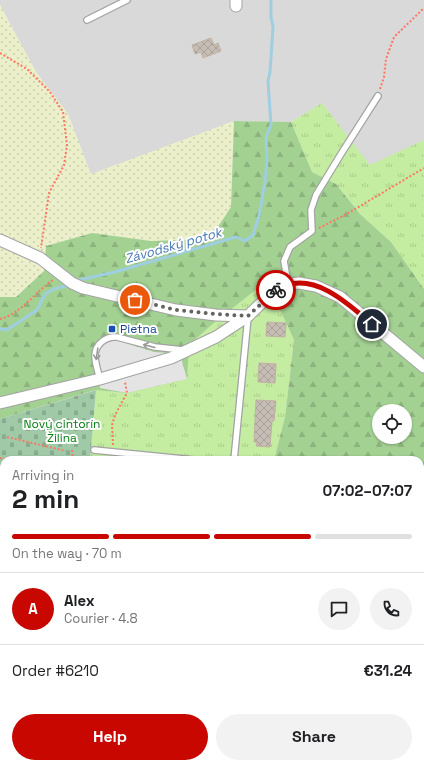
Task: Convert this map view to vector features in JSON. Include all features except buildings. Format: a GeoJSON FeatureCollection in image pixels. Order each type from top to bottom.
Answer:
{"type":"FeatureCollection","features":[{"type":"Feature","properties":{"kind":"street"},"geometry":{"type":"LineString","coordinates":[[0,240],[40,258],[72,283],[83,288],[176,310],[248,316]]}},
{"type":"Feature","properties":{"kind":"street"},"geometry":{"type":"LineString","coordinates":[[0,403],[100,379],[171,358],[216,337],[248,316],[274,291],[288,284],[298,283],[316,286],[340,297],[424,367]]}},
{"type":"Feature","properties":{"kind":"lane"},"geometry":{"type":"LineString","coordinates":[[88,20],[128,0]]}},
{"type":"Feature","properties":{"kind":"lane"},"geometry":{"type":"LineString","coordinates":[[288,284],[284,261],[290,247],[312,231],[311,210],[316,195],[378,96]]}},
{"type":"Feature","properties":{"kind":"lane"},"geometry":{"type":"LineString","coordinates":[[234,456],[248,316]]}},
{"type":"Feature","properties":{"kind":"lane"},"geometry":{"type":"LineString","coordinates":[[100,379],[95,355],[99,344],[108,338],[117,337],[155,347],[187,351]]}},
{"type":"Feature","properties":{"kind":"lane"},"geometry":{"type":"LineString","coordinates":[[94,450],[154,456]]}},
{"type":"Feature","properties":{"kind":"path"},"geometry":{"type":"LineString","coordinates":[[378,96],[384,77],[386,59],[394,37],[424,8]]}},
{"type":"Feature","properties":{"kind":"path"},"geometry":{"type":"LineString","coordinates":[[0,54],[27,69],[50,92],[63,112],[67,145],[64,165],[49,193],[40,258]]}},
{"type":"Feature","properties":{"kind":"path"},"geometry":{"type":"LineString","coordinates":[[312,231],[345,215],[424,168]]}},
{"type":"Feature","properties":{"kind":"path"},"geometry":{"type":"LineString","coordinates":[[0,319],[19,309],[45,285],[61,274]]}},
{"type":"Feature","properties":{"kind":"path"},"geometry":{"type":"LineString","coordinates":[[113,452],[112,425],[115,415],[127,393]]}},
{"type":"Feature","properties":{"kind":"path"},"geometry":{"type":"LineString","coordinates":[[7,437],[66,451]]}},
{"type":"Feature","properties":{"kind":"path"},"geometry":{"type":"LineString","coordinates":[[72,450],[73,456]]}},
{"type":"Feature","properties":{"kind":"shaded area"},"geometry":{"type":"Polygon","coordinates":[[[0,0],[424,0],[424,140],[370,166],[322,103],[291,122],[234,121],[91,175],[68,114],[36,72],[0,5],[0,0]]]}},
{"type":"Feature","properties":{"kind":"shaded area"},"geometry":{"type":"Polygon","coordinates":[[[116,340],[154,352],[180,354],[187,379],[127,393],[100,388],[98,356],[101,346],[108,341],[116,340]]]}},
{"type":"Feature","properties":{"kind":"green space"},"geometry":{"type":"Polygon","coordinates":[[[0,5],[36,72],[68,114],[91,174],[234,121],[231,207],[210,239],[151,241],[92,233],[46,246],[45,271],[15,297],[0,297],[0,5]]]}},
{"type":"Feature","properties":{"kind":"green space"},"geometry":{"type":"Polygon","coordinates":[[[322,103],[370,165],[424,140],[424,289],[391,242],[360,214],[336,184],[312,172],[291,122],[322,103]]]}},
{"type":"Feature","properties":{"kind":"green space"},"geometry":{"type":"Polygon","coordinates":[[[234,121],[291,122],[312,172],[336,184],[360,214],[391,242],[424,289],[424,456],[275,456],[285,417],[294,340],[267,281],[215,322],[189,345],[187,379],[127,393],[95,390],[0,419],[0,297],[16,297],[44,271],[46,246],[92,233],[151,241],[210,239],[231,207],[234,121]]]}},
{"type":"Feature","properties":{"kind":"green space"},"geometry":{"type":"Polygon","coordinates":[[[267,281],[294,340],[285,417],[275,456],[90,456],[96,390],[127,393],[189,345],[215,322],[267,281]]]}},
{"type":"Feature","properties":{"kind":"green space","name":"Nový cintorín Žilina"},"geometry":{"type":"Polygon","coordinates":[[[96,390],[90,456],[0,456],[0,419],[96,390]]]}},
{"type":"Feature","properties":{"kind":"waterway","name":"Závodský potok"},"geometry":{"type":"LineString","coordinates":[[75,281],[115,272],[236,237],[245,241],[253,235],[259,216],[265,182],[267,161],[266,137],[271,125],[268,81],[273,27],[271,17],[271,0]]}},
{"type":"Feature","properties":{"kind":"waterway"},"geometry":{"type":"LineString","coordinates":[[0,329],[7,330],[37,310],[45,294],[54,289],[69,285]]}},
{"type":"Feature","properties":{"kind":"way so far"},"geometry":{"type":"LineString","coordinates":[[135,300],[176,310],[248,316],[276,290]]}},
{"type":"Feature","properties":{"kind":"place","name":"Pietna"},"geometry":{"type":"Point","coordinates":[112,329]}},
{"type":"Feature","properties":{"kind":"route"},"geometry":{"type":"LineString","coordinates":[[276,290],[288,284],[298,283],[316,286],[340,297],[372,324]]}}]}
